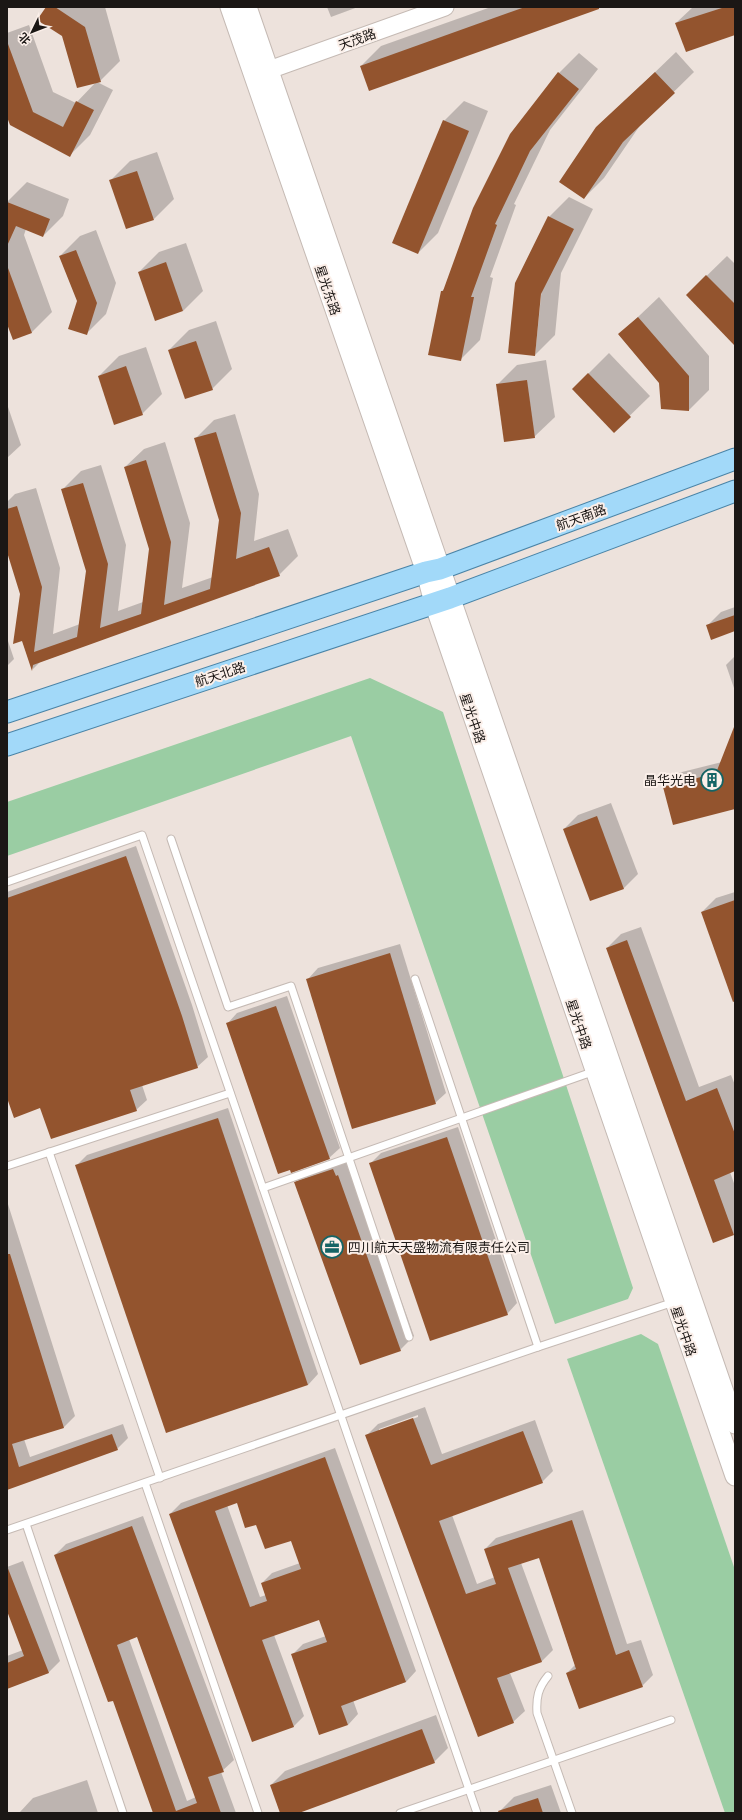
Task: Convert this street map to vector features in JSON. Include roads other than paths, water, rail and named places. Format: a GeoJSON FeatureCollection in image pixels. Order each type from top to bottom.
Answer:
{"type":"FeatureCollection","features":[{"type":"Feature","properties":{"kind":"main road","name":"星光东路"},"geometry":{"type":"LineString","coordinates":[[230,7],[433,571]]}},
{"type":"Feature","properties":{"kind":"main road","name":"星光东路"},"geometry":{"type":"LineString","coordinates":[[247,7],[433,571]]}},
{"type":"Feature","properties":{"kind":"main road","name":"航天南路"},"geometry":{"type":"LineString","coordinates":[[433,571],[735,459]]}},
{"type":"Feature","properties":{"kind":"main road"},"geometry":{"type":"LineString","coordinates":[[442,600],[735,491]]}},
{"type":"Feature","properties":{"kind":"main road","name":"星光中路"},"geometry":{"type":"LineString","coordinates":[[433,571],[596,1071],[674,1302],[735,1476]]}},
{"type":"Feature","properties":{"kind":"main road"},"geometry":{"type":"LineString","coordinates":[[7,712],[433,571]]}},
{"type":"Feature","properties":{"kind":"main road","name":"星光中路"},"geometry":{"type":"LineString","coordinates":[[442,600],[735,1424]]}},
{"type":"Feature","properties":{"kind":"main road","name":"航天北路"},"geometry":{"type":"LineString","coordinates":[[7,745],[442,600]]}},
{"type":"Feature","properties":{"kind":"street","name":"天茂路"},"geometry":{"type":"LineString","coordinates":[[269,70],[445,7]]}},
{"type":"Feature","properties":{"kind":"lane"},"geometry":{"type":"LineString","coordinates":[[7,882],[142,835],[477,1813]]}},
{"type":"Feature","properties":{"kind":"lane"},"geometry":{"type":"LineString","coordinates":[[171,839],[228,1007],[291,986],[409,1337]]}},
{"type":"Feature","properties":{"kind":"lane"},"geometry":{"type":"LineString","coordinates":[[415,979],[538,1347]]}},
{"type":"Feature","properties":{"kind":"lane"},"geometry":{"type":"LineString","coordinates":[[263,1188],[596,1071]]}},
{"type":"Feature","properties":{"kind":"lane"},"geometry":{"type":"LineString","coordinates":[[7,1166],[230,1093]]}},
{"type":"Feature","properties":{"kind":"lane"},"geometry":{"type":"LineString","coordinates":[[49,1152],[160,1478]]}},
{"type":"Feature","properties":{"kind":"lane"},"geometry":{"type":"LineString","coordinates":[[7,1530],[538,1347],[674,1302]]}},
{"type":"Feature","properties":{"kind":"lane"},"geometry":{"type":"LineString","coordinates":[[145,1483],[258,1813]]}},
{"type":"Feature","properties":{"kind":"lane"},"geometry":{"type":"LineString","coordinates":[[26,1524],[124,1813]]}},
{"type":"Feature","properties":{"kind":"lane"},"geometry":{"type":"LineString","coordinates":[[548,1676],[541,1684],[536,1699],[537,1713],[572,1813]]}},
{"type":"Feature","properties":{"kind":"lane"},"geometry":{"type":"LineString","coordinates":[[400,1813],[671,1720]]}},
{"type":"Feature","properties":{"kind":"place","name":"晶华光电"},"geometry":{"type":"Point","coordinates":[712,780]}},
{"type":"Feature","properties":{"kind":"place","name":"四川航天天盛物流有限责任公司"},"geometry":{"type":"Point","coordinates":[332,1247]}}]}
